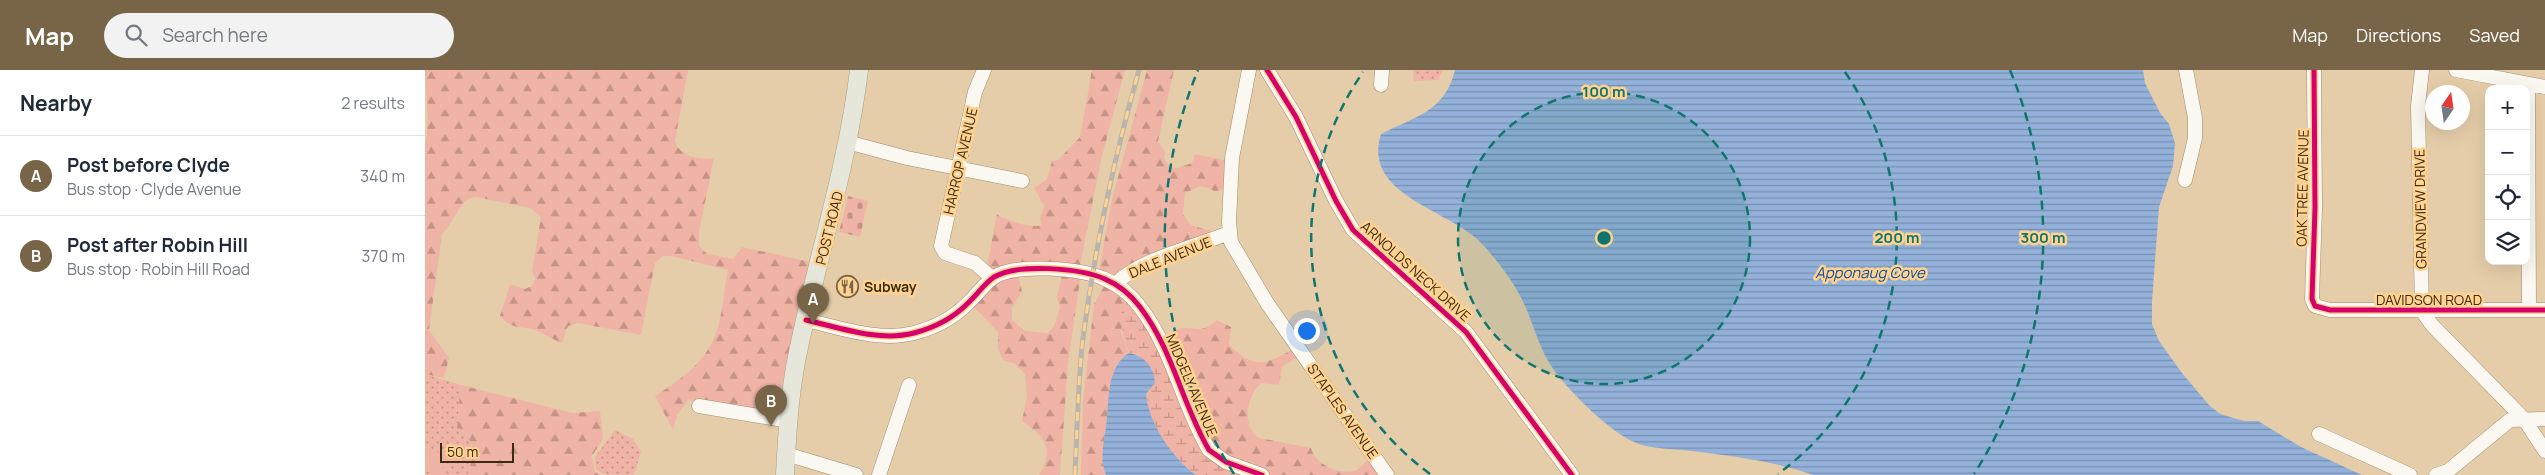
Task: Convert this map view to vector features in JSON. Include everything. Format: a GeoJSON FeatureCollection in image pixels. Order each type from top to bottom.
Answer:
{"type":"FeatureCollection","features":[{"type":"Feature","properties":{"kind":"main road","name":"POST ROAD"},"geometry":{"type":"LineString","coordinates":[[785,475],[796,363],[840,183],[859,70]]}},
{"type":"Feature","properties":{"kind":"street","name":"HARROP AVENUE"},"geometry":{"type":"LineString","coordinates":[[984,70],[975,92],[941,246],[945,253],[975,263],[993,278]]}},
{"type":"Feature","properties":{"kind":"street","name":"STAPLES AVENUE"},"geometry":{"type":"LineString","coordinates":[[1249,70],[1232,158],[1229,233],[1234,250],[1267,303],[1387,475]]}},
{"type":"Feature","properties":{"kind":"street","name":"ARNOLDS NECK DRIVE"},"geometry":{"type":"LineString","coordinates":[[1267,70],[1296,117],[1336,201],[1353,230],[1466,332],[1572,475]]}},
{"type":"Feature","properties":{"kind":"street"},"geometry":{"type":"LineString","coordinates":[[1381,85],[1382,70]]}},
{"type":"Feature","properties":{"kind":"street"},"geometry":{"type":"LineString","coordinates":[[2185,180],[2195,138],[2195,118],[2186,70]]}},
{"type":"Feature","properties":{"kind":"street","name":"OAK TREE AVENUE"},"geometry":{"type":"LineString","coordinates":[[2314,70],[2315,208],[2312,299],[2315,306]]}},
{"type":"Feature","properties":{"kind":"street","name":"GRANDVIEW DRIVE"},"geometry":{"type":"LineString","coordinates":[[2421,311],[2418,106],[2422,70]]}},
{"type":"Feature","properties":{"kind":"street"},"geometry":{"type":"LineString","coordinates":[[2456,70],[2545,87]]}},
{"type":"Feature","properties":{"kind":"street"},"geometry":{"type":"LineString","coordinates":[[2528,84],[2529,310]]}},
{"type":"Feature","properties":{"kind":"street"},"geometry":{"type":"LineString","coordinates":[[847,142],[957,169],[1022,181]]}},
{"type":"Feature","properties":{"kind":"street","name":"DALE AVENUE"},"geometry":{"type":"LineString","coordinates":[[993,278],[1013,270],[1034,268],[1080,272],[1115,284],[1124,275],[1229,233]]}},
{"type":"Feature","properties":{"kind":"street"},"geometry":{"type":"LineString","coordinates":[[806,320],[871,334],[893,336],[909,334],[936,325],[957,313],[993,278]]}},
{"type":"Feature","properties":{"kind":"street","name":"MIDGELY AVENUE"},"geometry":{"type":"LineString","coordinates":[[1115,284],[1131,296],[1155,329],[1209,450],[1226,462],[1263,475]]}},
{"type":"Feature","properties":{"kind":"street","name":"DAVIDSON ROAD"},"geometry":{"type":"LineString","coordinates":[[2315,306],[2330,310],[2545,310]]}},
{"type":"Feature","properties":{"kind":"street"},"geometry":{"type":"LineString","coordinates":[[2421,311],[2432,325],[2524,419],[2545,451]]}},
{"type":"Feature","properties":{"kind":"street"},"geometry":{"type":"LineString","coordinates":[[879,475],[909,385]]}},
{"type":"Feature","properties":{"kind":"street"},"geometry":{"type":"LineString","coordinates":[[699,406],[789,421]]}},
{"type":"Feature","properties":{"kind":"street"},"geometry":{"type":"LineString","coordinates":[[2436,475],[2448,471],[2510,420],[2545,419]]}},
{"type":"Feature","properties":{"kind":"street"},"geometry":{"type":"LineString","coordinates":[[2319,434],[2410,475]]}},
{"type":"Feature","properties":{"kind":"street"},"geometry":{"type":"LineString","coordinates":[[786,454],[856,475]]}},
{"type":"Feature","properties":{"kind":"green space"},"geometry":{"type":"Polygon","coordinates":[[[425,70],[688,70],[675,141],[681,150],[691,156],[714,158],[699,232],[699,246],[707,254],[733,259],[742,247],[820,264],[789,420],[700,406],[689,399],[677,415],[673,430],[655,396],[695,366],[710,347],[719,323],[728,270],[671,256],[663,256],[655,263],[641,335],[578,323],[568,326],[562,343],[532,329],[513,326],[504,321],[500,316],[510,284],[525,289],[532,286],[535,278],[532,271],[541,217],[530,208],[476,197],[465,201],[442,234],[429,330],[449,358],[444,378],[425,374],[425,144],[428,116],[425,70]]]}},
{"type":"Feature","properties":{"kind":"green space"},"geometry":{"type":"Polygon","coordinates":[[[1092,70],[1125,70],[1101,160],[1079,271],[1081,274],[1068,363],[1060,475],[1039,475],[1044,466],[1047,450],[1037,432],[1022,421],[1027,396],[1025,374],[1015,364],[1003,360],[998,349],[998,332],[970,303],[993,277],[987,266],[997,214],[1006,219],[1031,226],[1041,225],[1040,217],[1044,206],[1034,188],[1047,179],[1052,161],[1058,160],[1080,137],[1092,70]],[[1017,270],[1022,291],[1012,308],[1012,320],[1025,331],[1048,333],[1054,326],[1060,307],[1057,298],[1063,270],[1017,270]]]}},
{"type":"Feature","properties":{"kind":"green space"},"geometry":{"type":"Polygon","coordinates":[[[1147,70],[1174,70],[1158,141],[1165,152],[1164,158],[1169,167],[1177,168],[1192,163],[1195,154],[1232,162],[1231,189],[1215,191],[1200,186],[1185,193],[1183,214],[1191,225],[1207,230],[1210,229],[1213,239],[1120,279],[1127,292],[1121,333],[1129,353],[1123,358],[1114,373],[1110,391],[1103,453],[1106,475],[1081,475],[1083,401],[1094,304],[1107,281],[1099,277],[1100,266],[1112,199],[1147,70]]]}},
{"type":"Feature","properties":{"kind":"green space"},"geometry":{"type":"Polygon","coordinates":[[[1413,70],[1443,70],[1438,80],[1414,81],[1413,70]]]}},
{"type":"Feature","properties":{"kind":"green space"},"geometry":{"type":"Polygon","coordinates":[[[848,196],[868,201],[860,237],[839,232],[848,196]]]}},
{"type":"Feature","properties":{"kind":"green space"},"geometry":{"type":"Polygon","coordinates":[[[1126,293],[1131,294],[1207,446],[1266,475],[1196,475],[1171,450],[1157,428],[1148,405],[1146,394],[1155,383],[1139,355],[1129,353],[1124,337],[1121,316],[1126,293]]]}},
{"type":"Feature","properties":{"kind":"green space"},"geometry":{"type":"Polygon","coordinates":[[[1217,320],[1231,327],[1229,345],[1247,359],[1263,362],[1279,357],[1298,346],[1302,354],[1282,367],[1279,385],[1261,383],[1252,395],[1249,403],[1248,419],[1253,433],[1259,438],[1311,448],[1317,459],[1335,470],[1355,471],[1373,454],[1388,475],[1266,475],[1217,457],[1162,337],[1181,328],[1198,329],[1208,327],[1217,320]]]}},
{"type":"Feature","properties":{"kind":"green space"},"geometry":{"type":"Polygon","coordinates":[[[425,374],[461,385],[457,428],[469,436],[472,459],[468,475],[425,475],[425,374]]]}},
{"type":"Feature","properties":{"kind":"green space"},"geometry":{"type":"Polygon","coordinates":[[[461,385],[573,413],[600,411],[603,439],[592,456],[595,472],[601,475],[468,475],[472,459],[469,436],[457,428],[461,385]]]}},
{"type":"Feature","properties":{"kind":"green space"},"geometry":{"type":"Polygon","coordinates":[[[615,430],[633,439],[641,452],[634,475],[606,475],[596,470],[595,457],[615,430]]]}},
{"type":"Feature","properties":{"kind":"green space"},"geometry":{"type":"Polygon","coordinates":[[[425,450],[446,454],[442,475],[425,471],[425,450]]]}},
{"type":"Feature","properties":{"kind":"water","name":"Apponaug Cove"},"geometry":{"type":"Polygon","coordinates":[[[1455,70],[2143,70],[2145,83],[2160,113],[2169,124],[2175,143],[2173,166],[2159,207],[2152,324],[2159,341],[2182,373],[2209,405],[2220,414],[2244,421],[2258,421],[2301,447],[2362,475],[1813,475],[1753,460],[1653,447],[1632,441],[1599,417],[1565,384],[1543,351],[1518,291],[1484,246],[1470,233],[1397,188],[1384,173],[1378,155],[1381,134],[1427,111],[1436,104],[1444,95],[1455,70]]]}},
{"type":"Feature","properties":{"kind":"water"},"geometry":{"type":"Polygon","coordinates":[[[1129,353],[1140,357],[1151,367],[1155,383],[1146,394],[1151,416],[1171,450],[1196,475],[1106,475],[1103,453],[1109,391],[1117,365],[1129,353]]]}},
{"type":"Feature","properties":{"kind":"railway"},"geometry":{"type":"LineString","coordinates":[[1075,475],[1080,372],[1093,270],[1121,136],[1139,70]]}},
{"type":"Feature","properties":{"kind":"cycle path"},"geometry":{"type":"LineString","coordinates":[[1267,70],[1296,117],[1336,201],[1353,230],[1466,332],[1572,475]]}},
{"type":"Feature","properties":{"kind":"cycle path"},"geometry":{"type":"LineString","coordinates":[[2314,70],[2315,208],[2312,299],[2315,306],[2330,310],[2545,310]]}},
{"type":"Feature","properties":{"kind":"cycle path"},"geometry":{"type":"LineString","coordinates":[[806,320],[874,335],[887,336],[914,333],[949,318],[967,304],[990,280],[1004,273],[1018,270],[1049,269],[1094,275],[1110,281],[1124,291],[1136,303],[1151,324],[1161,341],[1191,414],[1209,450],[1226,462],[1262,475]]}},
{"type":"Feature","properties":{"kind":"place","name":"Subway"},"geometry":{"type":"Point","coordinates":[848,286]}},
{"type":"Feature","properties":{"kind":"place","name":"Post before Clyde"},"geometry":{"type":"Point","coordinates":[813,324]}},
{"type":"Feature","properties":{"kind":"place","name":"Post after Robin Hill"},"geometry":{"type":"Point","coordinates":[771,426]}}]}
